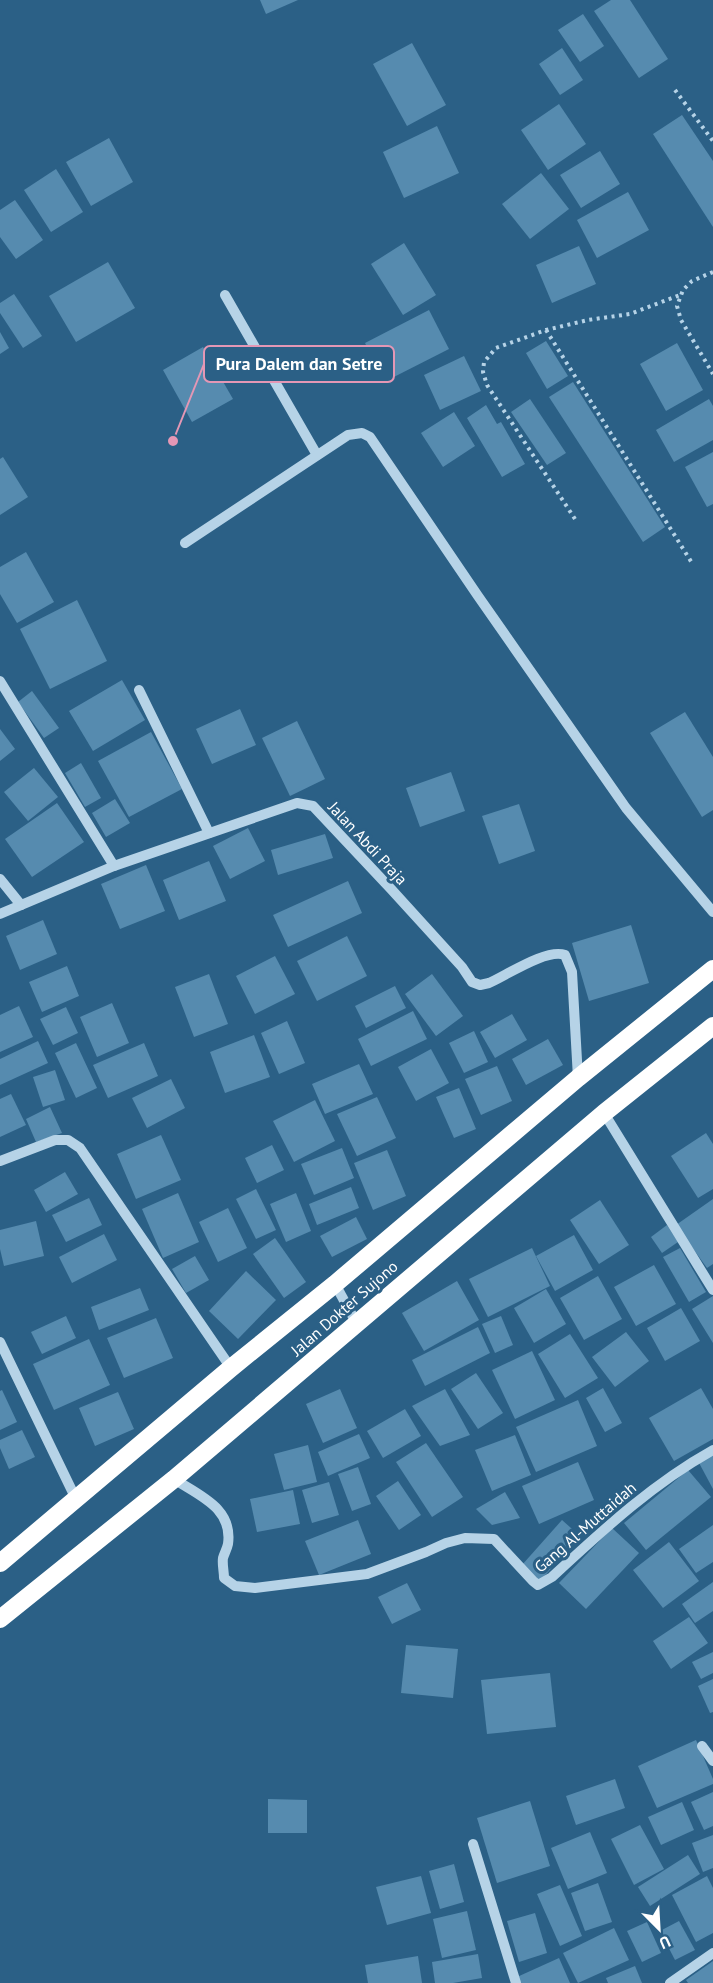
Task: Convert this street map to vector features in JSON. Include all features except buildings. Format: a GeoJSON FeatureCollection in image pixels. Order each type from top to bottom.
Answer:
{"type":"FeatureCollection","features":[{"type":"Feature","properties":{"kind":"highway"},"geometry":{"type":"LineString","coordinates":[[0,1563],[578,1078],[713,969]]}},
{"type":"Feature","properties":{"kind":"highway","name":"Jalan Dokter Sujono"},"geometry":{"type":"LineString","coordinates":[[0,1620],[174,1479],[603,1113],[713,1026]]}},
{"type":"Feature","properties":{"kind":"street"},"geometry":{"type":"LineString","coordinates":[[225,295],[317,455]]}},
{"type":"Feature","properties":{"kind":"street"},"geometry":{"type":"LineString","coordinates":[[185,543],[348,435],[362,433],[369,436],[478,596],[627,807],[713,912]]}},
{"type":"Feature","properties":{"kind":"street"},"geometry":{"type":"LineString","coordinates":[[0,681],[114,866]]}},
{"type":"Feature","properties":{"kind":"street"},"geometry":{"type":"LineString","coordinates":[[139,690],[209,832]]}},
{"type":"Feature","properties":{"kind":"street","name":"Jalan Abdi Praja"},"geometry":{"type":"LineString","coordinates":[[0,914],[114,866],[209,832],[297,803],[313,806],[392,889],[462,967],[472,982],[480,985],[489,983],[546,955],[559,953],[565,955],[572,972],[578,1078]]}},
{"type":"Feature","properties":{"kind":"street"},"geometry":{"type":"LineString","coordinates":[[0,879],[21,904]]}},
{"type":"Feature","properties":{"kind":"street"},"geometry":{"type":"LineString","coordinates":[[603,1113],[713,1290]]}},
{"type":"Feature","properties":{"kind":"street"},"geometry":{"type":"LineString","coordinates":[[0,1161],[55,1140],[68,1140],[80,1148],[231,1368]]}},
{"type":"Feature","properties":{"kind":"street"},"geometry":{"type":"LineString","coordinates":[[335,1284],[357,1324]]}},
{"type":"Feature","properties":{"kind":"street"},"geometry":{"type":"LineString","coordinates":[[0,1342],[76,1500]]}},
{"type":"Feature","properties":{"kind":"street","name":"Gang Al-Muttaidah"},"geometry":{"type":"LineString","coordinates":[[174,1479],[213,1504],[224,1514],[228,1528],[228,1545],[223,1559],[224,1578],[235,1586],[255,1588],[367,1574],[446,1543],[465,1538],[494,1539],[538,1585],[552,1577],[657,1485],[713,1450]]}},
{"type":"Feature","properties":{"kind":"street"},"geometry":{"type":"LineString","coordinates":[[702,1746],[713,1761]]}},
{"type":"Feature","properties":{"kind":"street"},"geometry":{"type":"LineString","coordinates":[[473,1844],[516,1983]]}},
{"type":"Feature","properties":{"kind":"street"},"geometry":{"type":"LineString","coordinates":[[670,1983],[713,1953]]}},
{"type":"Feature","properties":{"kind":"path"},"geometry":{"type":"LineString","coordinates":[[675,90],[713,141]]}},
{"type":"Feature","properties":{"kind":"path"},"geometry":{"type":"LineString","coordinates":[[713,272],[692,281],[680,295],[677,306],[681,320],[713,374]]}},
{"type":"Feature","properties":{"kind":"path"},"geometry":{"type":"LineString","coordinates":[[575,519],[487,385],[483,372],[486,358],[496,348],[546,330],[588,320],[630,314],[680,295]]}},
{"type":"Feature","properties":{"kind":"path"},"geometry":{"type":"LineString","coordinates":[[546,330],[692,563]]}},
{"type":"Feature","properties":{"kind":"place","name":"Pura Dalem dan Setre"},"geometry":{"type":"Point","coordinates":[173,441]}}]}
